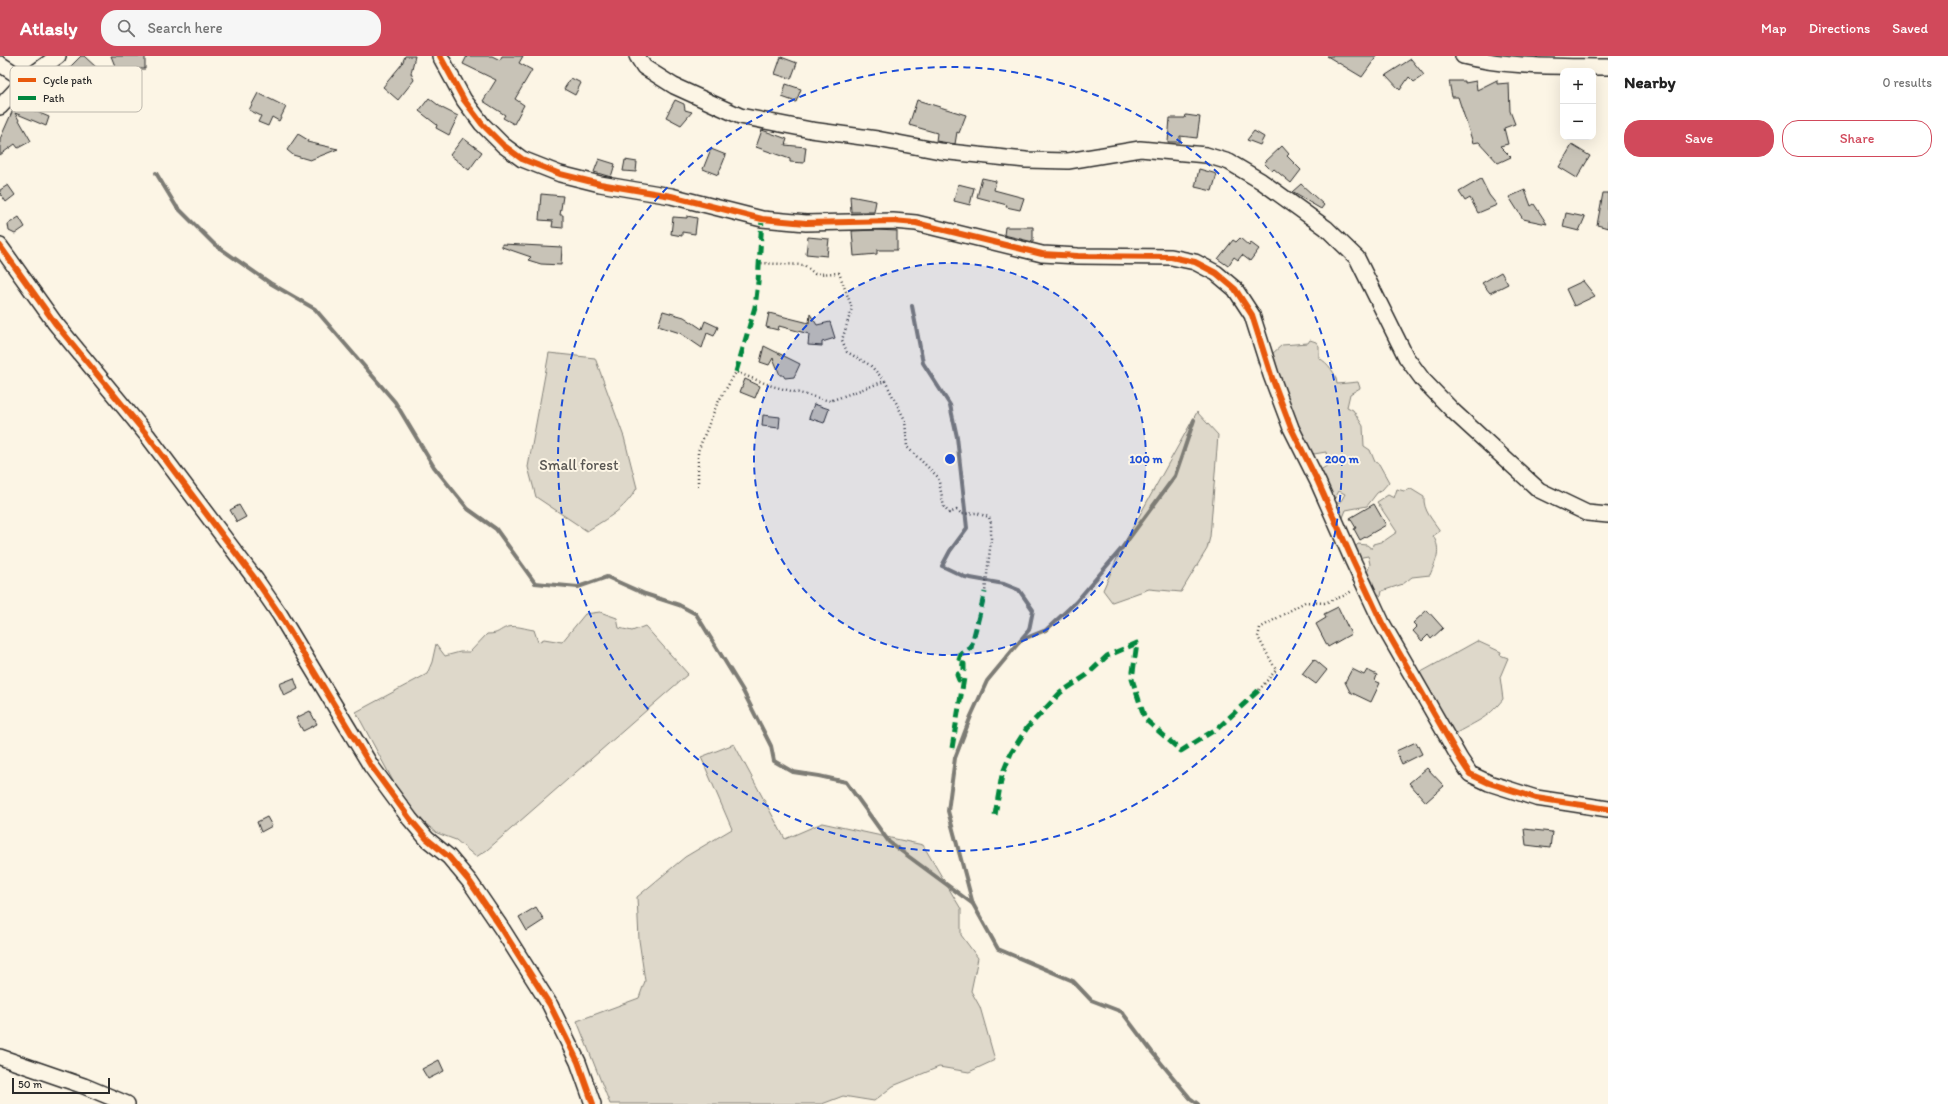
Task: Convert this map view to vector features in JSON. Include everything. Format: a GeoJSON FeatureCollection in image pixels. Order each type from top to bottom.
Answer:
{"type":"FeatureCollection","features":[{"type":"Feature","properties":{"kind":"street"},"geometry":{"type":"LineString","coordinates":[[44,66],[58,56]]}},
{"type":"Feature","properties":{"kind":"street"},"geometry":{"type":"LineString","coordinates":[[440,56],[464,100],[482,124],[503,145],[522,159],[560,174],[600,184],[671,196],[762,219],[806,223],[893,221],[916,223],[1042,254],[1171,257],[1195,262],[1216,273],[1235,289],[1252,315],[1291,428],[1318,482],[1363,583],[1382,623],[1470,774],[1488,783],[1536,798],[1608,808]]}},
{"type":"Feature","properties":{"kind":"street"},"geometry":{"type":"LineString","coordinates":[[637,56],[644,67],[674,86],[740,116],[811,130],[877,139],[940,151],[1026,160],[1068,161],[1140,150],[1206,155],[1229,162],[1261,182],[1326,228],[1357,258],[1406,357],[1423,380],[1454,412],[1539,490],[1563,503],[1587,513],[1608,515]]}},
{"type":"Feature","properties":{"kind":"street"},"geometry":{"type":"LineString","coordinates":[[1463,56],[1480,60],[1508,63],[1608,67]]}},
{"type":"Feature","properties":{"kind":"street"},"geometry":{"type":"LineString","coordinates":[[0,64],[10,70]]}},
{"type":"Feature","properties":{"kind":"street"},"geometry":{"type":"LineString","coordinates":[[0,107],[10,96]]}},
{"type":"Feature","properties":{"kind":"street"},"geometry":{"type":"LineString","coordinates":[[0,246],[56,323],[147,435],[256,580],[312,667],[370,766],[387,790],[427,839],[449,857],[470,882],[498,923],[550,1006],[578,1062],[593,1104]]}},
{"type":"Feature","properties":{"kind":"street"},"geometry":{"type":"LineString","coordinates":[[0,1057],[84,1086],[127,1104]]}},
{"type":"Feature","properties":{"kind":"path"},"geometry":{"type":"LineString","coordinates":[[759,263],[804,265],[815,274],[839,272],[852,308],[842,340],[847,352],[870,365],[885,381],[905,420],[907,447],[938,477],[944,507],[949,513],[957,510],[962,514],[976,513],[989,517],[991,523],[991,540],[985,592]]}},
{"type":"Feature","properties":{"kind":"path"},"geometry":{"type":"LineString","coordinates":[[698,486],[698,451],[717,404],[736,372],[772,386],[830,401],[885,381]]}},
{"type":"Feature","properties":{"kind":"path"},"geometry":{"type":"LineString","coordinates":[[1259,690],[1276,670],[1258,637],[1260,628],[1305,602],[1324,602],[1346,595],[1363,583]]}},
{"type":"Feature","properties":{"kind":"green space"},"geometry":{"type":"Polygon","coordinates":[[[1310,340],[1316,342],[1319,346],[1319,358],[1331,369],[1337,384],[1358,382],[1360,388],[1350,394],[1347,407],[1353,410],[1363,426],[1364,446],[1370,450],[1375,462],[1379,464],[1389,482],[1377,493],[1367,506],[1346,510],[1342,520],[1331,506],[1341,501],[1345,494],[1339,491],[1334,500],[1316,473],[1328,465],[1326,452],[1314,454],[1297,433],[1291,421],[1272,354],[1282,345],[1308,343],[1310,340]]]}},
{"type":"Feature","properties":{"kind":"green space","name":"Small forest"},"geometry":{"type":"Polygon","coordinates":[[[549,353],[595,358],[624,437],[637,488],[621,508],[587,531],[536,497],[528,467],[549,353]]]}},
{"type":"Feature","properties":{"kind":"green space"},"geometry":{"type":"Polygon","coordinates":[[[1197,412],[1218,435],[1210,537],[1207,549],[1181,592],[1149,589],[1112,602],[1103,590],[1123,545],[1197,412]]]}},
{"type":"Feature","properties":{"kind":"green space"},"geometry":{"type":"Polygon","coordinates":[[[1397,489],[1404,491],[1411,489],[1424,497],[1425,507],[1440,531],[1433,536],[1436,541],[1438,551],[1430,575],[1412,577],[1403,584],[1382,591],[1381,596],[1371,589],[1373,582],[1367,573],[1370,564],[1368,556],[1357,558],[1351,552],[1358,544],[1367,545],[1372,549],[1373,544],[1384,541],[1397,532],[1377,502],[1388,495],[1394,498],[1397,489]]]}},
{"type":"Feature","properties":{"kind":"green space"},"geometry":{"type":"Polygon","coordinates":[[[600,612],[617,618],[619,628],[632,631],[645,626],[688,674],[487,850],[476,857],[456,840],[437,833],[408,809],[356,712],[427,674],[432,662],[436,644],[445,656],[460,652],[470,652],[487,634],[497,633],[508,627],[534,630],[538,642],[544,639],[562,642],[585,614],[600,612]]]}},
{"type":"Feature","properties":{"kind":"green space"},"geometry":{"type":"Polygon","coordinates":[[[1477,641],[1501,652],[1500,655],[1508,658],[1500,677],[1503,699],[1486,716],[1453,735],[1414,676],[1477,641]]]}},
{"type":"Feature","properties":{"kind":"green space"},"geometry":{"type":"Polygon","coordinates":[[[734,744],[785,839],[822,823],[923,845],[961,909],[961,935],[978,958],[971,991],[980,1007],[995,1060],[969,1072],[939,1067],[893,1086],[874,1101],[843,1096],[822,1104],[610,1104],[577,1021],[639,998],[645,981],[639,940],[637,897],[685,857],[732,829],[701,757],[734,744]]]}},
{"type":"Feature","properties":{"kind":"building"},"geometry":{"type":"Polygon","coordinates":[[[81,56],[84,56],[95,66],[71,66],[81,56]]]}},
{"type":"Feature","properties":{"kind":"building"},"geometry":{"type":"Polygon","coordinates":[[[111,56],[145,56],[145,69],[142,69],[142,66],[115,66],[111,56]]]}},
{"type":"Feature","properties":{"kind":"building"},"geometry":{"type":"Polygon","coordinates":[[[405,56],[415,56],[411,73],[414,80],[398,100],[383,87],[402,64],[405,56]]]}},
{"type":"Feature","properties":{"kind":"building"},"geometry":{"type":"Polygon","coordinates":[[[467,56],[492,56],[500,60],[502,56],[523,56],[519,63],[532,70],[515,99],[524,105],[514,124],[503,118],[505,115],[483,101],[496,80],[463,64],[467,56]]]}},
{"type":"Feature","properties":{"kind":"building"},"geometry":{"type":"Polygon","coordinates":[[[1327,56],[1377,56],[1362,77],[1327,56]]]}},
{"type":"Feature","properties":{"kind":"building"},"geometry":{"type":"Polygon","coordinates":[[[781,57],[797,63],[791,79],[775,74],[781,57]]]}},
{"type":"Feature","properties":{"kind":"building"},"geometry":{"type":"Polygon","coordinates":[[[1411,59],[1424,75],[1414,82],[1409,77],[1400,90],[1386,75],[1411,59]]]}},
{"type":"Feature","properties":{"kind":"building"},"geometry":{"type":"Polygon","coordinates":[[[571,78],[581,83],[575,95],[564,89],[571,78]]]}},
{"type":"Feature","properties":{"kind":"building"},"geometry":{"type":"Polygon","coordinates":[[[1497,80],[1497,84],[1509,83],[1510,111],[1515,124],[1504,128],[1508,144],[1500,146],[1511,157],[1498,163],[1479,142],[1473,143],[1458,97],[1452,97],[1449,81],[1465,81],[1465,83],[1476,81],[1477,90],[1497,80]]]}},
{"type":"Feature","properties":{"kind":"building"},"geometry":{"type":"Polygon","coordinates":[[[786,84],[801,89],[796,102],[782,97],[786,84]]]}},
{"type":"Feature","properties":{"kind":"building"},"geometry":{"type":"Polygon","coordinates":[[[258,93],[286,107],[279,121],[272,117],[268,126],[258,122],[261,116],[249,110],[258,93]]]}},
{"type":"Feature","properties":{"kind":"building"},"geometry":{"type":"Polygon","coordinates":[[[429,98],[442,108],[458,116],[449,135],[436,128],[437,125],[419,111],[429,98]]]}},
{"type":"Feature","properties":{"kind":"building"},"geometry":{"type":"Polygon","coordinates":[[[675,100],[684,104],[685,110],[692,112],[681,125],[666,117],[675,100]]]}},
{"type":"Feature","properties":{"kind":"building"},"geometry":{"type":"Polygon","coordinates":[[[917,100],[966,115],[959,133],[957,132],[955,144],[936,141],[937,133],[909,125],[917,100]]]}},
{"type":"Feature","properties":{"kind":"building"},"geometry":{"type":"Polygon","coordinates":[[[12,112],[37,112],[49,117],[46,126],[15,113],[31,141],[18,148],[15,144],[0,155],[0,139],[12,112]]]}},
{"type":"Feature","properties":{"kind":"building"},"geometry":{"type":"Polygon","coordinates":[[[1186,115],[1200,117],[1197,138],[1180,136],[1180,142],[1168,142],[1170,118],[1185,118],[1186,115]]]}},
{"type":"Feature","properties":{"kind":"building"},"geometry":{"type":"Polygon","coordinates":[[[762,130],[787,139],[785,145],[806,147],[804,163],[790,162],[790,159],[756,147],[762,130]]]}},
{"type":"Feature","properties":{"kind":"building"},"geometry":{"type":"Polygon","coordinates":[[[1254,131],[1264,137],[1260,145],[1247,140],[1254,131]]]}},
{"type":"Feature","properties":{"kind":"building"},"geometry":{"type":"Polygon","coordinates":[[[298,134],[308,140],[307,142],[338,149],[310,160],[293,155],[287,150],[298,134]]]}},
{"type":"Feature","properties":{"kind":"building"},"geometry":{"type":"Polygon","coordinates":[[[463,138],[482,152],[469,170],[450,155],[463,138]]]}},
{"type":"Feature","properties":{"kind":"building"},"geometry":{"type":"Polygon","coordinates":[[[1572,145],[1590,156],[1577,178],[1559,167],[1572,145]]]}},
{"type":"Feature","properties":{"kind":"building"},"geometry":{"type":"Polygon","coordinates":[[[1282,146],[1289,154],[1287,156],[1301,170],[1291,183],[1274,169],[1272,171],[1264,163],[1282,146]]]}},
{"type":"Feature","properties":{"kind":"building"},"geometry":{"type":"Polygon","coordinates":[[[711,149],[726,155],[718,175],[703,169],[711,149]]]}},
{"type":"Feature","properties":{"kind":"building"},"geometry":{"type":"Polygon","coordinates":[[[599,159],[615,164],[611,177],[594,172],[599,159]]]}},
{"type":"Feature","properties":{"kind":"building"},"geometry":{"type":"Polygon","coordinates":[[[625,160],[637,162],[636,172],[623,171],[625,160]]]}},
{"type":"Feature","properties":{"kind":"building"},"geometry":{"type":"Polygon","coordinates":[[[1199,169],[1217,174],[1212,191],[1195,187],[1199,169]]]}},
{"type":"Feature","properties":{"kind":"building"},"geometry":{"type":"Polygon","coordinates":[[[982,178],[996,181],[994,190],[1024,198],[1020,210],[977,197],[982,178]]]}},
{"type":"Feature","properties":{"kind":"building"},"geometry":{"type":"Polygon","coordinates":[[[1481,179],[1489,195],[1497,205],[1478,213],[1470,198],[1465,201],[1459,192],[1481,179]]]}},
{"type":"Feature","properties":{"kind":"building"},"geometry":{"type":"Polygon","coordinates":[[[958,184],[974,188],[970,205],[954,201],[958,184]]]}},
{"type":"Feature","properties":{"kind":"building"},"geometry":{"type":"Polygon","coordinates":[[[1301,184],[1324,205],[1321,209],[1292,192],[1301,184]]]}},
{"type":"Feature","properties":{"kind":"building"},"geometry":{"type":"Polygon","coordinates":[[[8,185],[15,195],[6,202],[0,193],[0,190],[8,185]]]}},
{"type":"Feature","properties":{"kind":"building"},"geometry":{"type":"Polygon","coordinates":[[[1525,190],[1531,206],[1534,204],[1547,224],[1523,219],[1509,197],[1525,190]]]}},
{"type":"Feature","properties":{"kind":"building"},"geometry":{"type":"Polygon","coordinates":[[[1603,193],[1608,193],[1608,228],[1597,225],[1603,193]]]}},
{"type":"Feature","properties":{"kind":"building"},"geometry":{"type":"Polygon","coordinates":[[[541,194],[563,196],[560,215],[563,215],[563,228],[552,227],[553,221],[539,220],[541,194]]]}},
{"type":"Feature","properties":{"kind":"building"},"geometry":{"type":"Polygon","coordinates":[[[850,196],[876,201],[874,212],[851,212],[850,196]]]}},
{"type":"Feature","properties":{"kind":"building"},"geometry":{"type":"Polygon","coordinates":[[[1566,213],[1585,217],[1579,231],[1563,227],[1566,213]]]}},
{"type":"Feature","properties":{"kind":"building"},"geometry":{"type":"Polygon","coordinates":[[[687,216],[697,218],[695,234],[682,232],[682,236],[671,234],[673,217],[687,218],[687,216]]]}},
{"type":"Feature","properties":{"kind":"building"},"geometry":{"type":"Polygon","coordinates":[[[19,217],[25,227],[15,234],[9,231],[8,224],[19,217]]]}},
{"type":"Feature","properties":{"kind":"building"},"geometry":{"type":"Polygon","coordinates":[[[1005,227],[1033,227],[1033,242],[1004,235],[1005,227]]]}},
{"type":"Feature","properties":{"kind":"building"},"geometry":{"type":"Polygon","coordinates":[[[852,231],[897,231],[897,250],[877,250],[877,254],[854,256],[852,231]]]}},
{"type":"Feature","properties":{"kind":"building"},"geometry":{"type":"Polygon","coordinates":[[[808,237],[829,239],[827,256],[806,254],[808,237]]]}},
{"type":"Feature","properties":{"kind":"building"},"geometry":{"type":"Polygon","coordinates":[[[1240,238],[1249,246],[1251,243],[1259,249],[1250,261],[1242,255],[1238,260],[1234,257],[1228,266],[1218,259],[1233,240],[1236,242],[1240,238]]]}},
{"type":"Feature","properties":{"kind":"building"},"geometry":{"type":"Polygon","coordinates":[[[502,244],[562,247],[561,265],[541,264],[528,260],[531,257],[502,247],[502,244]]]}},
{"type":"Feature","properties":{"kind":"building"},"geometry":{"type":"Polygon","coordinates":[[[1501,272],[1508,284],[1490,293],[1482,283],[1501,272]]]}},
{"type":"Feature","properties":{"kind":"building"},"geometry":{"type":"Polygon","coordinates":[[[1583,281],[1595,296],[1574,306],[1566,289],[1583,281]]]}},
{"type":"Feature","properties":{"kind":"building"},"geometry":{"type":"Polygon","coordinates":[[[663,311],[684,317],[702,329],[705,321],[718,327],[714,336],[707,333],[702,348],[680,333],[658,326],[663,311]]]}},
{"type":"Feature","properties":{"kind":"building"},"geometry":{"type":"Polygon","coordinates":[[[769,313],[809,323],[810,314],[817,325],[830,322],[835,338],[822,342],[822,346],[808,345],[809,334],[779,326],[778,330],[766,327],[769,313]]]}},
{"type":"Feature","properties":{"kind":"building"},"geometry":{"type":"Polygon","coordinates":[[[764,346],[800,364],[794,377],[785,378],[783,375],[780,375],[773,358],[769,365],[760,362],[764,346]]]}},
{"type":"Feature","properties":{"kind":"building"},"geometry":{"type":"Polygon","coordinates":[[[745,379],[760,386],[755,398],[740,392],[745,379]]]}},
{"type":"Feature","properties":{"kind":"building"},"geometry":{"type":"Polygon","coordinates":[[[814,404],[829,409],[824,423],[809,418],[814,404]]]}},
{"type":"Feature","properties":{"kind":"building"},"geometry":{"type":"Polygon","coordinates":[[[763,415],[780,417],[779,428],[762,426],[763,415]]]}},
{"type":"Feature","properties":{"kind":"building"},"geometry":{"type":"Polygon","coordinates":[[[1374,504],[1386,525],[1360,540],[1354,529],[1356,528],[1350,518],[1374,504]]]}},
{"type":"Feature","properties":{"kind":"building"},"geometry":{"type":"Polygon","coordinates":[[[239,505],[246,517],[237,522],[230,510],[239,505]]]}},
{"type":"Feature","properties":{"kind":"building"},"geometry":{"type":"Polygon","coordinates":[[[1338,607],[1351,634],[1328,647],[1316,624],[1326,618],[1324,614],[1338,607]]]}},
{"type":"Feature","properties":{"kind":"building"},"geometry":{"type":"Polygon","coordinates":[[[1427,610],[1443,628],[1431,639],[1428,635],[1422,641],[1413,631],[1417,627],[1413,623],[1427,610]]]}},
{"type":"Feature","properties":{"kind":"building"},"geometry":{"type":"Polygon","coordinates":[[[1314,659],[1327,670],[1316,684],[1302,674],[1314,659]]]}},
{"type":"Feature","properties":{"kind":"building"},"geometry":{"type":"Polygon","coordinates":[[[1352,669],[1364,675],[1367,670],[1377,675],[1375,681],[1380,683],[1371,702],[1350,692],[1345,682],[1352,669]]]}},
{"type":"Feature","properties":{"kind":"building"},"geometry":{"type":"Polygon","coordinates":[[[294,678],[298,689],[284,696],[279,684],[294,678]]]}},
{"type":"Feature","properties":{"kind":"building"},"geometry":{"type":"Polygon","coordinates":[[[310,711],[317,724],[303,731],[296,718],[310,711]]]}},
{"type":"Feature","properties":{"kind":"building"},"geometry":{"type":"Polygon","coordinates":[[[1416,742],[1422,754],[1402,764],[1396,751],[1416,742]]]}},
{"type":"Feature","properties":{"kind":"building"},"geometry":{"type":"Polygon","coordinates":[[[1427,768],[1444,786],[1426,802],[1409,783],[1427,768]]]}},
{"type":"Feature","properties":{"kind":"building"},"geometry":{"type":"Polygon","coordinates":[[[267,817],[272,826],[261,832],[257,822],[267,817]]]}},
{"type":"Feature","properties":{"kind":"building"},"geometry":{"type":"Polygon","coordinates":[[[1524,829],[1552,832],[1550,848],[1526,845],[1524,829]]]}},
{"type":"Feature","properties":{"kind":"building"},"geometry":{"type":"Polygon","coordinates":[[[536,907],[544,920],[527,931],[519,917],[536,907]]]}},
{"type":"Feature","properties":{"kind":"building"},"geometry":{"type":"Polygon","coordinates":[[[439,1060],[444,1071],[428,1079],[422,1069],[439,1060]]]}},
{"type":"Feature","properties":{"kind":"waterway"},"geometry":{"type":"LineString","coordinates":[[156,173],[176,206],[214,244],[270,283],[315,309],[395,402],[434,467],[468,509],[496,529],[535,583],[578,587],[607,577],[645,594],[679,605],[696,614],[742,689],[771,746],[774,761],[793,772],[846,782],[889,842],[973,904]]}},
{"type":"Feature","properties":{"kind":"waterway"},"geometry":{"type":"LineString","coordinates":[[912,306],[923,363],[950,405],[957,437],[967,528],[950,551],[942,566],[965,577],[1004,584],[1019,590],[1033,610],[1029,630],[1022,638]]}},
{"type":"Feature","properties":{"kind":"waterway"},"geometry":{"type":"LineString","coordinates":[[1194,420],[1175,476],[1122,548],[1076,602],[1046,630],[1021,640],[987,681],[971,716],[955,758],[948,811],[973,904],[998,949],[1073,981],[1091,1000],[1122,1012],[1152,1052],[1190,1098],[1198,1104]]}},
{"type":"Feature","properties":{"kind":"marked path"},"geometry":{"type":"LineString","coordinates":[[736,372],[755,307],[762,219]]}},
{"type":"Feature","properties":{"kind":"marked path"},"geometry":{"type":"LineString","coordinates":[[952,748],[964,678],[959,680],[957,675],[964,670],[964,664],[958,663],[961,654],[971,648],[985,592]]}},
{"type":"Feature","properties":{"kind":"marked path"},"geometry":{"type":"LineString","coordinates":[[995,815],[1002,775],[1011,753],[1027,728],[1060,693],[1087,675],[1107,656],[1137,643],[1132,679],[1145,719],[1181,751],[1218,728],[1259,690]]}},
{"type":"Feature","properties":{"kind":"cycle path"},"geometry":{"type":"LineString","coordinates":[[440,56],[464,100],[482,124],[503,145],[522,159],[560,174],[600,184],[671,196],[762,219],[806,223],[893,221],[916,223],[1042,254],[1171,257],[1195,262],[1216,273],[1235,289],[1252,315],[1271,375],[1291,428],[1318,482],[1382,623],[1470,774],[1489,783],[1536,798],[1608,809]]}},
{"type":"Feature","properties":{"kind":"cycle path"},"geometry":{"type":"LineString","coordinates":[[0,246],[55,323],[147,435],[256,580],[280,615],[371,766],[410,819],[427,839],[449,857],[470,882],[550,1005],[578,1062],[593,1104]]}}]}
